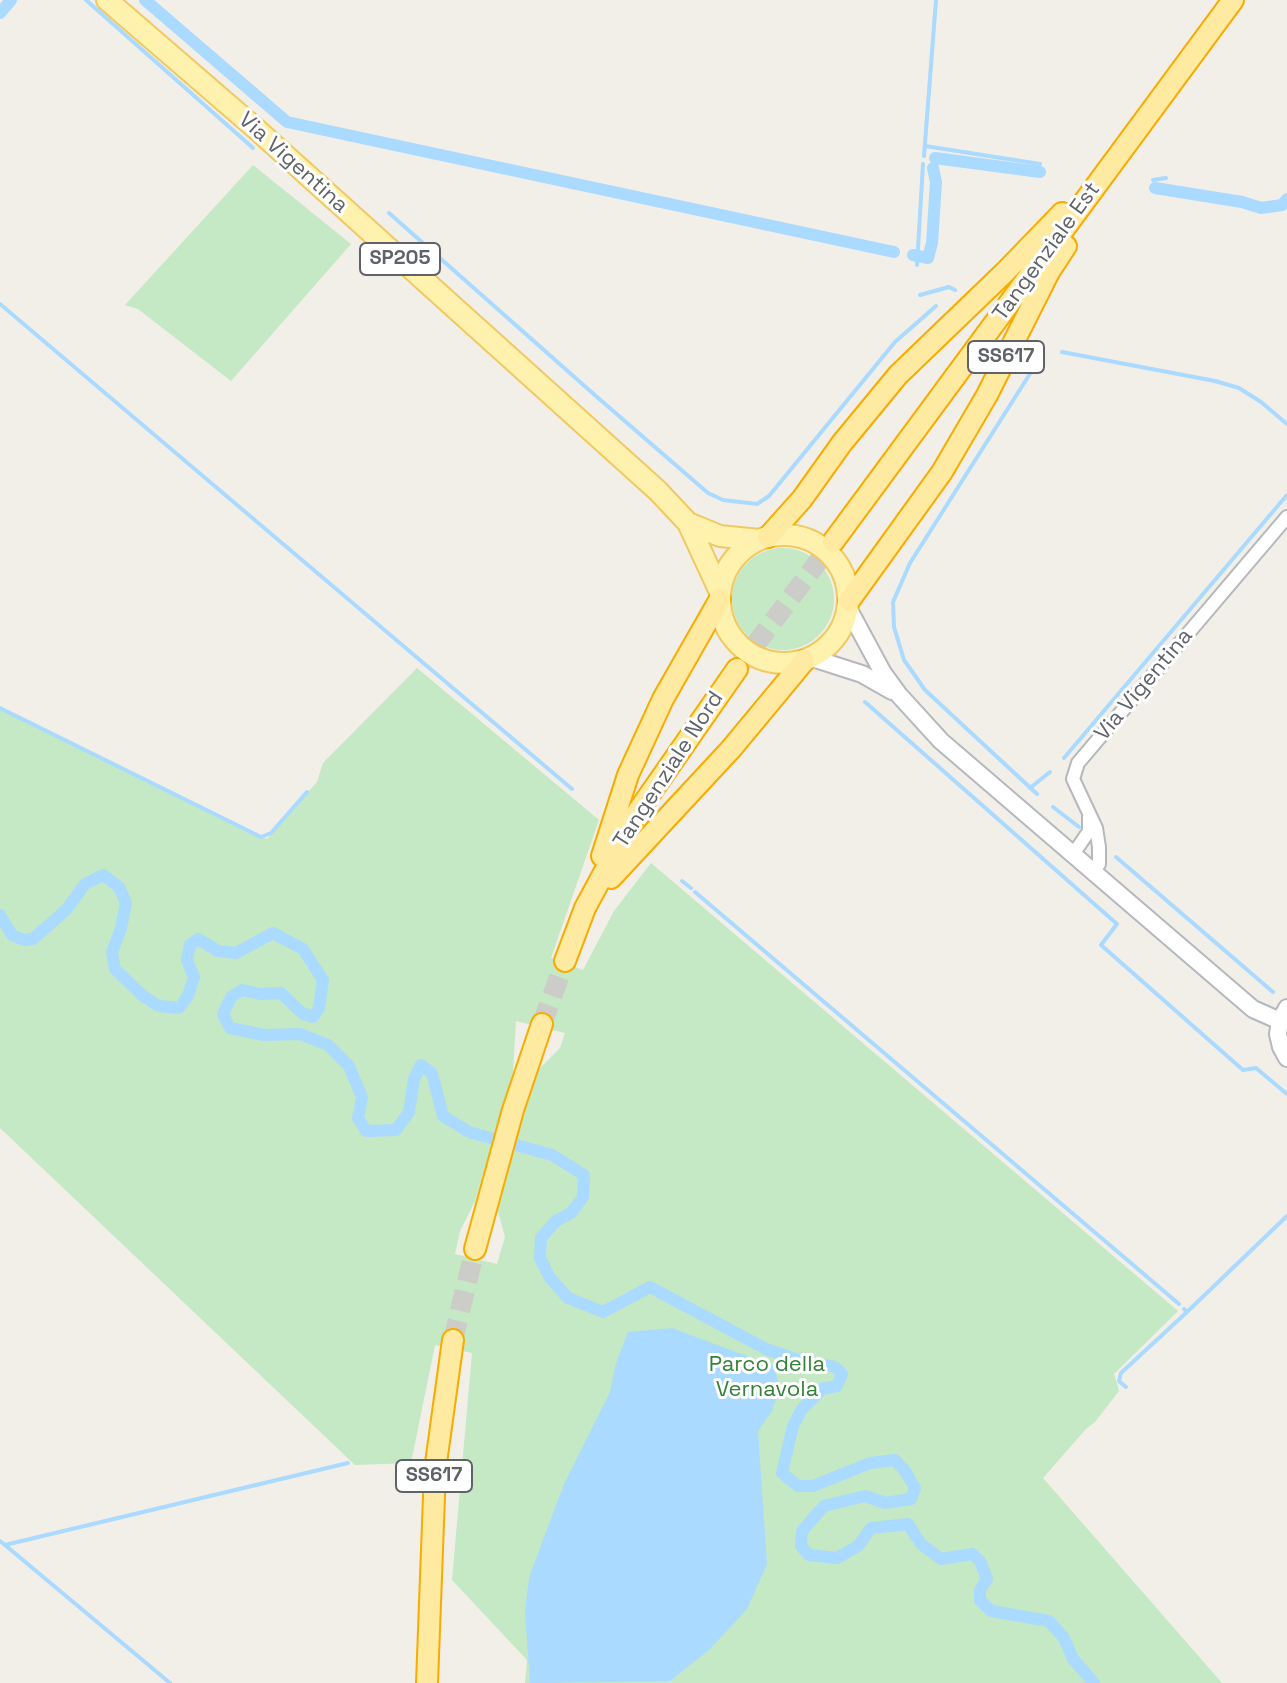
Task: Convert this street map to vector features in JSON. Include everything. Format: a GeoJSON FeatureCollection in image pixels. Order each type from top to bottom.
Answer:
{"type":"FeatureCollection","features":[{"type":"Feature","properties":{"kind":"highway","name":"Tangenziale Est"},"geometry":{"type":"LineString","coordinates":[[833,542],[1233,0]]}},
{"type":"Feature","properties":{"kind":"highway","name":"SS617"},"geometry":{"type":"LineString","coordinates":[[764,538],[802,499],[842,443],[898,375],[1034,243],[1062,213],[1111,150],[1154,107]]}},
{"type":"Feature","properties":{"kind":"highway","name":"SS617"},"geometry":{"type":"LineString","coordinates":[[849,604],[868,571],[942,472],[987,395],[1049,272],[1154,107]]}},
{"type":"Feature","properties":{"kind":"highway"},"geometry":{"type":"LineString","coordinates":[[585,908],[628,775],[663,699],[720,596]]}},
{"type":"Feature","properties":{"kind":"highway"},"geometry":{"type":"LineString","coordinates":[[585,908],[638,846],[731,749],[808,659]]}},
{"type":"Feature","properties":{"kind":"highway","name":"Tangenziale Nord"},"geometry":{"type":"LineString","coordinates":[[565,961],[585,908],[634,817],[737,669]]}},
{"type":"Feature","properties":{"kind":"highway"},"geometry":{"type":"LineString","coordinates":[[475,1249],[513,1110],[542,1024]]}},
{"type":"Feature","properties":{"kind":"highway","name":"SS617"},"geometry":{"type":"LineString","coordinates":[[427,1683],[435,1470],[453,1340]]}},
{"type":"Feature","properties":{"kind":"main road","name":"Via Vigentina"},"geometry":{"type":"LineString","coordinates":[[107,0],[254,127],[658,491],[688,523],[720,596],[725,625],[744,650],[758,659],[775,663],[808,659]]}},
{"type":"Feature","properties":{"kind":"main road","name":"Via Vigentina"},"geometry":{"type":"LineString","coordinates":[[688,523],[720,536],[796,536],[814,542],[831,554],[841,569],[849,604]]}},
{"type":"Feature","properties":{"kind":"main road"},"geometry":{"type":"LineString","coordinates":[[720,596],[731,564],[747,546],[764,538]]}},
{"type":"Feature","properties":{"kind":"main road"},"geometry":{"type":"LineString","coordinates":[[808,659],[826,649],[837,637],[849,604]]}},
{"type":"Feature","properties":{"kind":"street","name":"Via Vigentina"},"geometry":{"type":"LineString","coordinates":[[1093,874],[1099,864],[1099,847],[1096,828],[1073,779],[1078,763],[1287,517]]}},
{"type":"Feature","properties":{"kind":"street","name":"Via Vigentina"},"geometry":{"type":"LineString","coordinates":[[849,604],[883,673],[941,741],[1253,1009],[1284,1015]]}},
{"type":"Feature","properties":{"kind":"street","name":"Via Vigentina"},"geometry":{"type":"LineString","coordinates":[[808,659],[862,674],[899,695]]}},
{"type":"Feature","properties":{"kind":"street"},"geometry":{"type":"LineString","coordinates":[[1072,856],[1089,831],[1089,814]]}},
{"type":"Feature","properties":{"kind":"street"},"geometry":{"type":"LineString","coordinates":[[1284,1015],[1281,1047],[1287,1058]]}},
{"type":"Feature","properties":{"kind":"green space"},"geometry":{"type":"Polygon","coordinates":[[[253,165],[351,244],[231,381],[138,309],[125,305],[253,165]]]}},
{"type":"Feature","properties":{"kind":"green space"},"geometry":{"type":"Polygon","coordinates":[[[783,548],[803,552],[819,563],[830,579],[834,599],[830,619],[819,635],[803,646],[783,650],[763,646],[747,635],[736,619],[732,599],[736,579],[747,563],[763,552],[783,548]]]}},
{"type":"Feature","properties":{"kind":"green space","name":"Parco della Vernavola"},"geometry":{"type":"Polygon","coordinates":[[[417,668],[599,820],[551,958],[583,970],[614,911],[651,863],[1178,1311],[1114,1374],[1119,1391],[1043,1478],[1222,1683],[525,1683],[527,1660],[452,1580],[472,1353],[435,1345],[411,1463],[355,1465],[0,1128],[0,708],[267,839],[317,782],[323,763],[417,668]],[[516,1021],[513,1072],[475,1201],[460,1231],[455,1254],[497,1264],[505,1237],[496,1204],[534,1074],[560,1048],[565,1033],[516,1021]]]}},
{"type":"Feature","properties":{"kind":"water"},"geometry":{"type":"Polygon","coordinates":[[[672,1328],[773,1366],[780,1387],[772,1411],[758,1431],[767,1564],[747,1609],[710,1649],[670,1681],[530,1683],[525,1611],[529,1578],[564,1484],[610,1392],[615,1366],[628,1332],[672,1328]]]}},
{"type":"Feature","properties":{"kind":"waterway"},"geometry":{"type":"LineString","coordinates":[[0,13],[11,0]]}},
{"type":"Feature","properties":{"kind":"waterway"},"geometry":{"type":"LineString","coordinates":[[86,0],[253,148]]}},
{"type":"Feature","properties":{"kind":"waterway"},"geometry":{"type":"LineString","coordinates":[[145,0],[287,122],[894,252]]}},
{"type":"Feature","properties":{"kind":"waterway"},"geometry":{"type":"LineString","coordinates":[[924,156],[936,0]]}},
{"type":"Feature","properties":{"kind":"waterway"},"geometry":{"type":"LineString","coordinates":[[925,146],[1040,164]]}},
{"type":"Feature","properties":{"kind":"waterway"},"geometry":{"type":"LineString","coordinates":[[935,158],[1040,172]]}},
{"type":"Feature","properties":{"kind":"waterway"},"geometry":{"type":"LineString","coordinates":[[917,265],[923,164]]}},
{"type":"Feature","properties":{"kind":"waterway"},"geometry":{"type":"LineString","coordinates":[[913,255],[928,258],[932,243],[936,182],[933,168]]}},
{"type":"Feature","properties":{"kind":"waterway"},"geometry":{"type":"LineString","coordinates":[[1153,180],[1166,178]]}},
{"type":"Feature","properties":{"kind":"waterway"},"geometry":{"type":"LineString","coordinates":[[1155,188],[1261,208],[1282,205],[1287,199]]}},
{"type":"Feature","properties":{"kind":"waterway"},"geometry":{"type":"LineString","coordinates":[[389,213],[708,493],[723,500],[757,504],[769,496],[895,342],[936,306]]}},
{"type":"Feature","properties":{"kind":"waterway"},"geometry":{"type":"LineString","coordinates":[[920,295],[949,287],[955,290]]}},
{"type":"Feature","properties":{"kind":"waterway"},"geometry":{"type":"LineString","coordinates":[[0,304],[572,789]]}},
{"type":"Feature","properties":{"kind":"waterway"},"geometry":{"type":"LineString","coordinates":[[1062,352],[1239,388],[1287,424]]}},
{"type":"Feature","properties":{"kind":"waterway"},"geometry":{"type":"LineString","coordinates":[[1030,362],[1033,369],[910,563],[893,602],[894,627],[904,660],[925,690],[1037,794]]}},
{"type":"Feature","properties":{"kind":"waterway"},"geometry":{"type":"LineString","coordinates":[[1064,758],[1287,495]]}},
{"type":"Feature","properties":{"kind":"waterway"},"geometry":{"type":"LineString","coordinates":[[865,702],[1117,924],[1101,945],[1243,1070],[1256,1068],[1287,1094]]}},
{"type":"Feature","properties":{"kind":"waterway"},"geometry":{"type":"LineString","coordinates":[[0,708],[261,837],[271,833],[307,792]]}},
{"type":"Feature","properties":{"kind":"waterway"},"geometry":{"type":"LineString","coordinates":[[1030,788],[1050,772]]}},
{"type":"Feature","properties":{"kind":"waterway"},"geometry":{"type":"LineString","coordinates":[[1053,807],[1079,827]]}},
{"type":"Feature","properties":{"kind":"waterway"},"geometry":{"type":"LineString","coordinates":[[1116,857],[1273,992]]}},
{"type":"Feature","properties":{"kind":"waterway"},"geometry":{"type":"LineString","coordinates":[[0,915],[12,935],[24,940],[33,939],[66,910],[85,884],[103,875],[119,887],[126,903],[112,953],[115,969],[143,996],[159,1006],[179,1008],[188,996],[194,977],[187,960],[190,945],[198,939],[218,951],[236,953],[273,933],[303,949],[323,980],[319,1008],[313,1017],[302,1013],[281,993],[260,994],[242,990],[231,997],[223,1014],[230,1028],[264,1035],[300,1034],[328,1045],[349,1066],[362,1097],[358,1118],[366,1131],[396,1130],[409,1112],[414,1079],[421,1065],[432,1073],[443,1116],[469,1132],[552,1155],[584,1175],[583,1197],[571,1213],[556,1221],[541,1238],[540,1258],[550,1278],[568,1298],[603,1312],[650,1287],[766,1349],[835,1367],[842,1374],[837,1386],[822,1389],[802,1409],[793,1426],[782,1473],[798,1486],[813,1486],[870,1463],[895,1460],[905,1471],[915,1488],[911,1499],[885,1503],[865,1496],[824,1506],[802,1531],[801,1546],[809,1555],[837,1558],[858,1546],[871,1528],[908,1524],[921,1544],[941,1559],[972,1554],[980,1561],[987,1579],[980,1590],[980,1600],[991,1611],[1049,1621],[1064,1638],[1073,1659],[1094,1683]]}},
{"type":"Feature","properties":{"kind":"waterway"},"geometry":{"type":"LineString","coordinates":[[682,881],[691,888]]}},
{"type":"Feature","properties":{"kind":"waterway"},"geometry":{"type":"LineString","coordinates":[[695,892],[1179,1304]]}},
{"type":"Feature","properties":{"kind":"waterway"},"geometry":{"type":"LineString","coordinates":[[1187,1312],[1287,1216]]}},
{"type":"Feature","properties":{"kind":"waterway"},"geometry":{"type":"LineString","coordinates":[[1126,1387],[1119,1381],[1121,1373],[1187,1312],[1184,1309]]}},
{"type":"Feature","properties":{"kind":"waterway"},"geometry":{"type":"LineString","coordinates":[[0,1541],[5,1545],[348,1463]]}},
{"type":"Feature","properties":{"kind":"waterway"},"geometry":{"type":"LineString","coordinates":[[5,1545],[170,1683]]}},
{"type":"Feature","properties":{"kind":"tunnel"},"geometry":{"type":"LineString","coordinates":[[737,669],[833,542]]}},
{"type":"Feature","properties":{"kind":"tunnel"},"geometry":{"type":"LineString","coordinates":[[542,1024],[565,961]]}},
{"type":"Feature","properties":{"kind":"tunnel"},"geometry":{"type":"LineString","coordinates":[[453,1340],[475,1249]]}}]}
